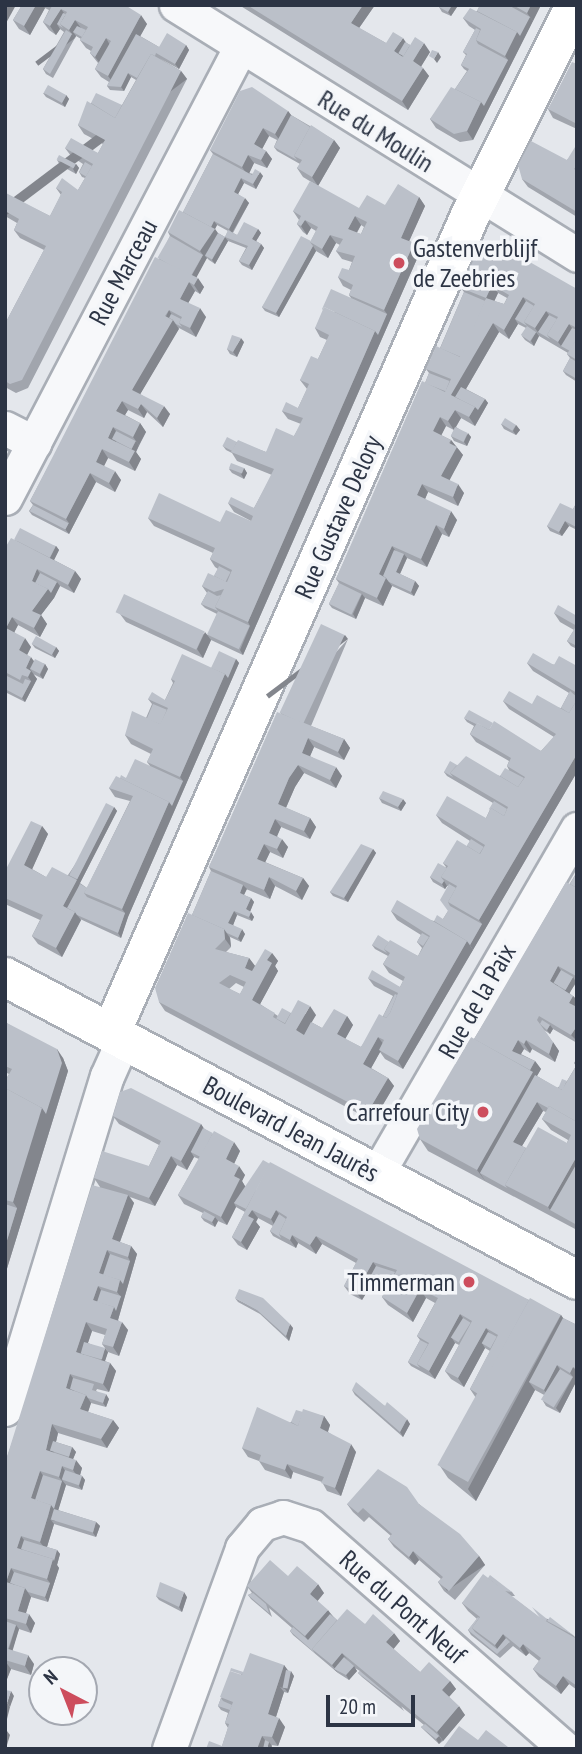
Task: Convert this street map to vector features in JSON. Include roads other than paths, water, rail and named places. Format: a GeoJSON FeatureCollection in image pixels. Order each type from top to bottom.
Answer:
{"type":"FeatureCollection","features":[{"type":"Feature","properties":{"kind":"street","name":"Rue du Moulin"},"geometry":{"type":"LineString","coordinates":[[176,5],[577,255]]}},
{"type":"Feature","properties":{"kind":"street","name":"Rue Gustave Delory"},"geometry":{"type":"LineString","coordinates":[[118,1037],[480,196],[575,5]]}},
{"type":"Feature","properties":{"kind":"street","name":"Rue Marceau"},"geometry":{"type":"LineString","coordinates":[[5,498],[241,46]]}},
{"type":"Feature","properties":{"kind":"street"},"geometry":{"type":"LineString","coordinates":[[5,428],[34,443]]}},
{"type":"Feature","properties":{"kind":"street","name":"Rue de la Paix"},"geometry":{"type":"LineString","coordinates":[[377,1174],[577,828]]}},
{"type":"Feature","properties":{"kind":"street","name":"Boulevard Jean Jaurès"},"geometry":{"type":"LineString","coordinates":[[5,977],[577,1280]]}},
{"type":"Feature","properties":{"kind":"street"},"geometry":{"type":"LineString","coordinates":[[5,1409],[118,1037]]}},
{"type":"Feature","properties":{"kind":"street","name":"Rue du Pont Neuf"},"geometry":{"type":"LineString","coordinates":[[169,1749],[242,1548],[262,1524],[283,1517],[311,1526],[566,1749]]}},
{"type":"Feature","properties":{"kind":"place","name":"Gastenverblijf de Zeebries"},"geometry":{"type":"Point","coordinates":[399,263]}},
{"type":"Feature","properties":{"kind":"place","name":"Carrefour City"},"geometry":{"type":"Point","coordinates":[483,1112]}},
{"type":"Feature","properties":{"kind":"place","name":"Timmerman"},"geometry":{"type":"Point","coordinates":[469,1282]}}]}
